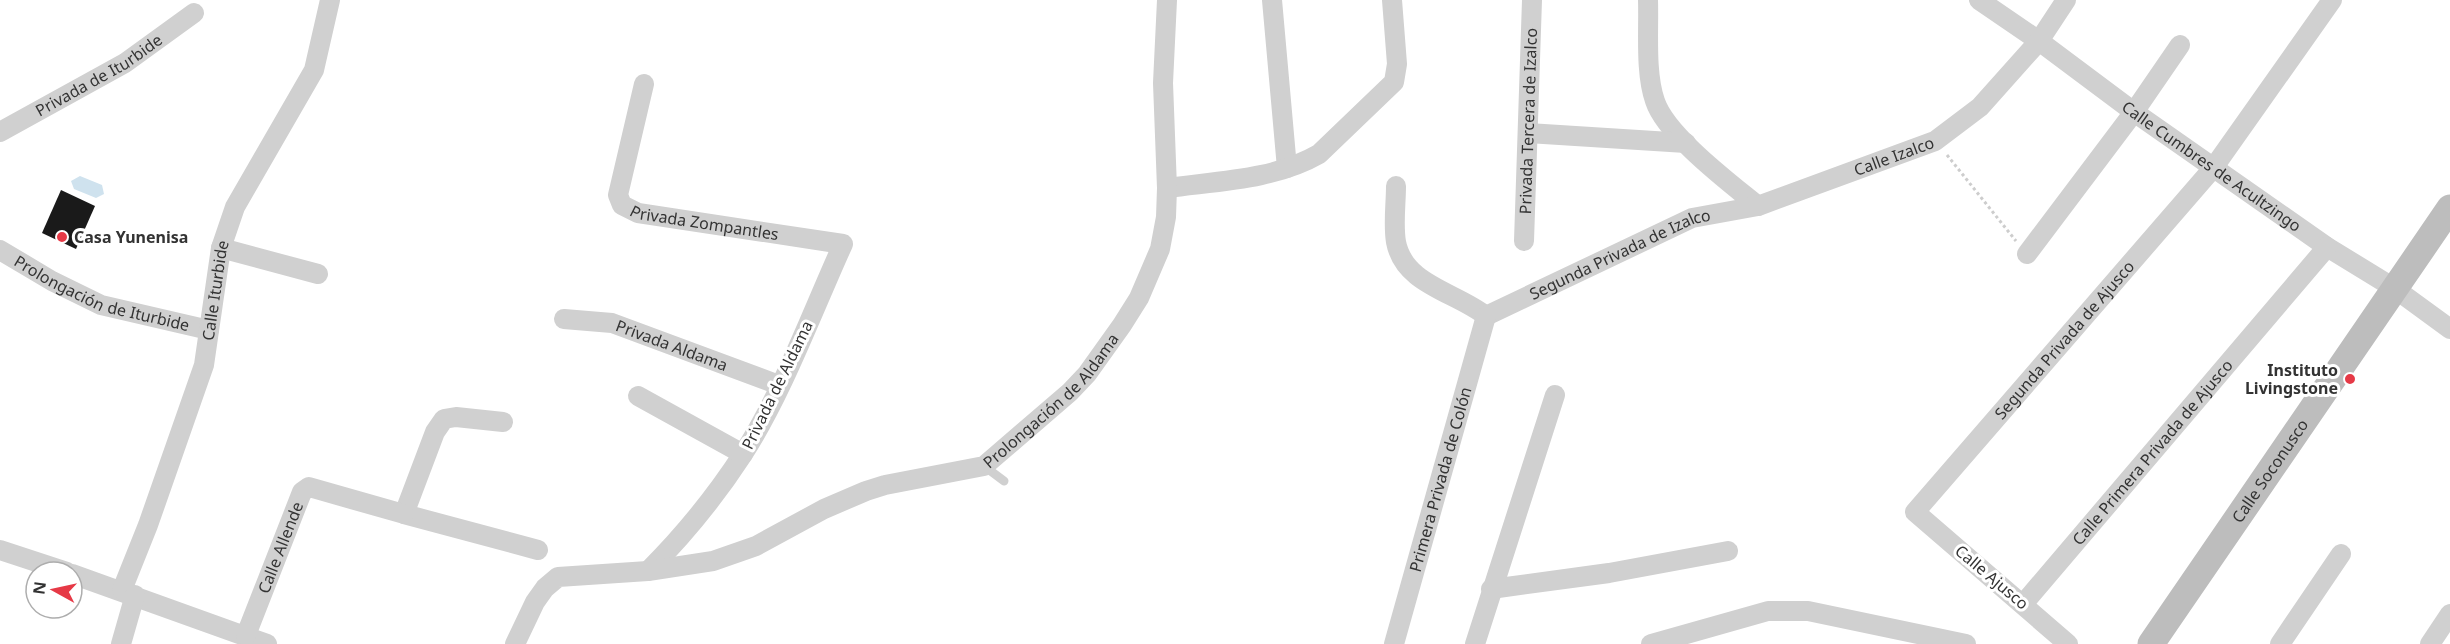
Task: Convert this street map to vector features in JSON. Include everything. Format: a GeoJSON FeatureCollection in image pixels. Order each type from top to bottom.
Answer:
{"type":"FeatureCollection","features":[{"type":"Feature","properties":{"kind":"main road","name":"Calle Soconusco"},"geometry":{"type":"LineString","coordinates":[[2151,644],[2450,208]]}},
{"type":"Feature","properties":{"kind":"street","name":"Calle Iturbide"},"geometry":{"type":"LineString","coordinates":[[121,644],[129,593],[204,366],[221,248],[235,207],[314,70],[330,0]]}},
{"type":"Feature","properties":{"kind":"street","name":"Prolongación de Aldama"},"geometry":{"type":"LineString","coordinates":[[515,644],[536,602],[545,588],[558,577],[648,571],[736,554],[756,546],[824,509],[885,485],[984,466],[1071,392],[1088,374],[1139,298],[1160,249],[1166,217],[1167,188],[1162,92],[1167,0]]}},
{"type":"Feature","properties":{"kind":"street"},"geometry":{"type":"LineString","coordinates":[[1272,0],[1287,168]]}},
{"type":"Feature","properties":{"kind":"street"},"geometry":{"type":"LineString","coordinates":[[1167,188],[1287,168],[1319,154],[1394,82],[1397,64],[1392,0]]}},
{"type":"Feature","properties":{"kind":"street","name":"Privada Tercera de Izalco"},"geometry":{"type":"LineString","coordinates":[[1524,241],[1532,0]]}},
{"type":"Feature","properties":{"kind":"street"},"geometry":{"type":"LineString","coordinates":[[1648,0],[1651,78],[1655,102],[1686,143],[1758,206]]}},
{"type":"Feature","properties":{"kind":"street","name":"Calle Cumbres de Acultzingo"},"geometry":{"type":"LineString","coordinates":[[1978,0],[2327,247],[2394,288],[2450,329]]}},
{"type":"Feature","properties":{"kind":"street","name":"Calle Izalco"},"geometry":{"type":"LineString","coordinates":[[1758,206],[1935,141],[1980,107],[2039,41],[2067,0]]}},
{"type":"Feature","properties":{"kind":"street","name":"Segunda Privada de Ajusco"},"geometry":{"type":"LineString","coordinates":[[1914,512],[2214,167],[2332,0]]}},
{"type":"Feature","properties":{"kind":"street","name":"Privada de Iturbide"},"geometry":{"type":"LineString","coordinates":[[0,132],[125,63],[194,13]]}},
{"type":"Feature","properties":{"kind":"street"},"geometry":{"type":"LineString","coordinates":[[2027,254],[2134,112],[2180,45]]}},
{"type":"Feature","properties":{"kind":"street","name":"Privada Zompantles"},"geometry":{"type":"LineString","coordinates":[[644,84],[618,195],[622,205],[638,213],[843,244]]}},
{"type":"Feature","properties":{"kind":"street"},"geometry":{"type":"LineString","coordinates":[[1528,133],[1686,143]]}},
{"type":"Feature","properties":{"kind":"street"},"geometry":{"type":"LineString","coordinates":[[1396,186],[1396,243],[1409,270],[1427,284],[1458,297],[1486,316]]}},
{"type":"Feature","properties":{"kind":"street","name":"Segunda Privada de Izalco"},"geometry":{"type":"LineString","coordinates":[[1486,316],[1692,218],[1758,206]]}},
{"type":"Feature","properties":{"kind":"street","name":"Privada de Aldama"},"geometry":{"type":"LineString","coordinates":[[648,571],[668,552],[743,453],[779,386],[843,244]]}},
{"type":"Feature","properties":{"kind":"street","name":"Calle Primera Privada de Ajusco"},"geometry":{"type":"LineString","coordinates":[[2024,603],[2327,247]]}},
{"type":"Feature","properties":{"kind":"street"},"geometry":{"type":"LineString","coordinates":[[221,248],[318,274]]}},
{"type":"Feature","properties":{"kind":"street","name":"Prolongación de Iturbide"},"geometry":{"type":"LineString","coordinates":[[0,250],[101,305],[209,330]]}},
{"type":"Feature","properties":{"kind":"street","name":"Primera Privada de Colón"},"geometry":{"type":"LineString","coordinates":[[1394,644],[1486,316]]}},
{"type":"Feature","properties":{"kind":"street","name":"Privada Aldama"},"geometry":{"type":"LineString","coordinates":[[564,319],[612,323],[779,386]]}},
{"type":"Feature","properties":{"kind":"street"},"geometry":{"type":"LineString","coordinates":[[1474,644],[1555,395]]}},
{"type":"Feature","properties":{"kind":"street"},"geometry":{"type":"LineString","coordinates":[[638,396],[743,453]]}},
{"type":"Feature","properties":{"kind":"street"},"geometry":{"type":"LineString","coordinates":[[503,422],[456,417],[444,419],[435,432],[404,514],[538,550]]}},
{"type":"Feature","properties":{"kind":"street","name":"Calle Allende"},"geometry":{"type":"LineString","coordinates":[[234,637],[302,492],[309,487],[404,514]]}},
{"type":"Feature","properties":{"kind":"street","name":"Calle Ajusco"},"geometry":{"type":"LineString","coordinates":[[1914,512],[2024,603],[2068,644]]}},
{"type":"Feature","properties":{"kind":"street"},"geometry":{"type":"LineString","coordinates":[[0,550],[30,560]]}},
{"type":"Feature","properties":{"kind":"street"},"geometry":{"type":"LineString","coordinates":[[1491,589],[1609,573],[1728,550]]}},
{"type":"Feature","properties":{"kind":"street"},"geometry":{"type":"LineString","coordinates":[[2280,644],[2341,554]]}},
{"type":"Feature","properties":{"kind":"street"},"geometry":{"type":"LineString","coordinates":[[84,578],[129,593],[234,637],[267,644]]}},
{"type":"Feature","properties":{"kind":"street"},"geometry":{"type":"LineString","coordinates":[[1651,644],[1768,611],[1808,611],[1966,644]]}},
{"type":"Feature","properties":{"kind":"street"},"geometry":{"type":"LineString","coordinates":[[2430,644],[2450,614]]}},
{"type":"Feature","properties":{"kind":"lane"},"geometry":{"type":"LineString","coordinates":[[984,466],[1004,481]]}},
{"type":"Feature","properties":{"kind":"path"},"geometry":{"type":"LineString","coordinates":[[1935,141],[2027,254]]}},
{"type":"Feature","properties":{"kind":"water"},"geometry":{"type":"Polygon","coordinates":[[[80,176],[102,185],[104,194],[96,198],[74,189],[71,181],[80,176]]]}},
{"type":"Feature","properties":{"kind":"building"},"geometry":{"type":"Polygon","coordinates":[[[61,190],[95,206],[76,249],[42,233],[61,190]]]}},
{"type":"Feature","properties":{"kind":"place","name":"Casa Yunenisa"},"geometry":{"type":"Point","coordinates":[62,237]}},
{"type":"Feature","properties":{"kind":"place","name":"Instituto Livingstone"},"geometry":{"type":"Point","coordinates":[2350,379]}}]}
